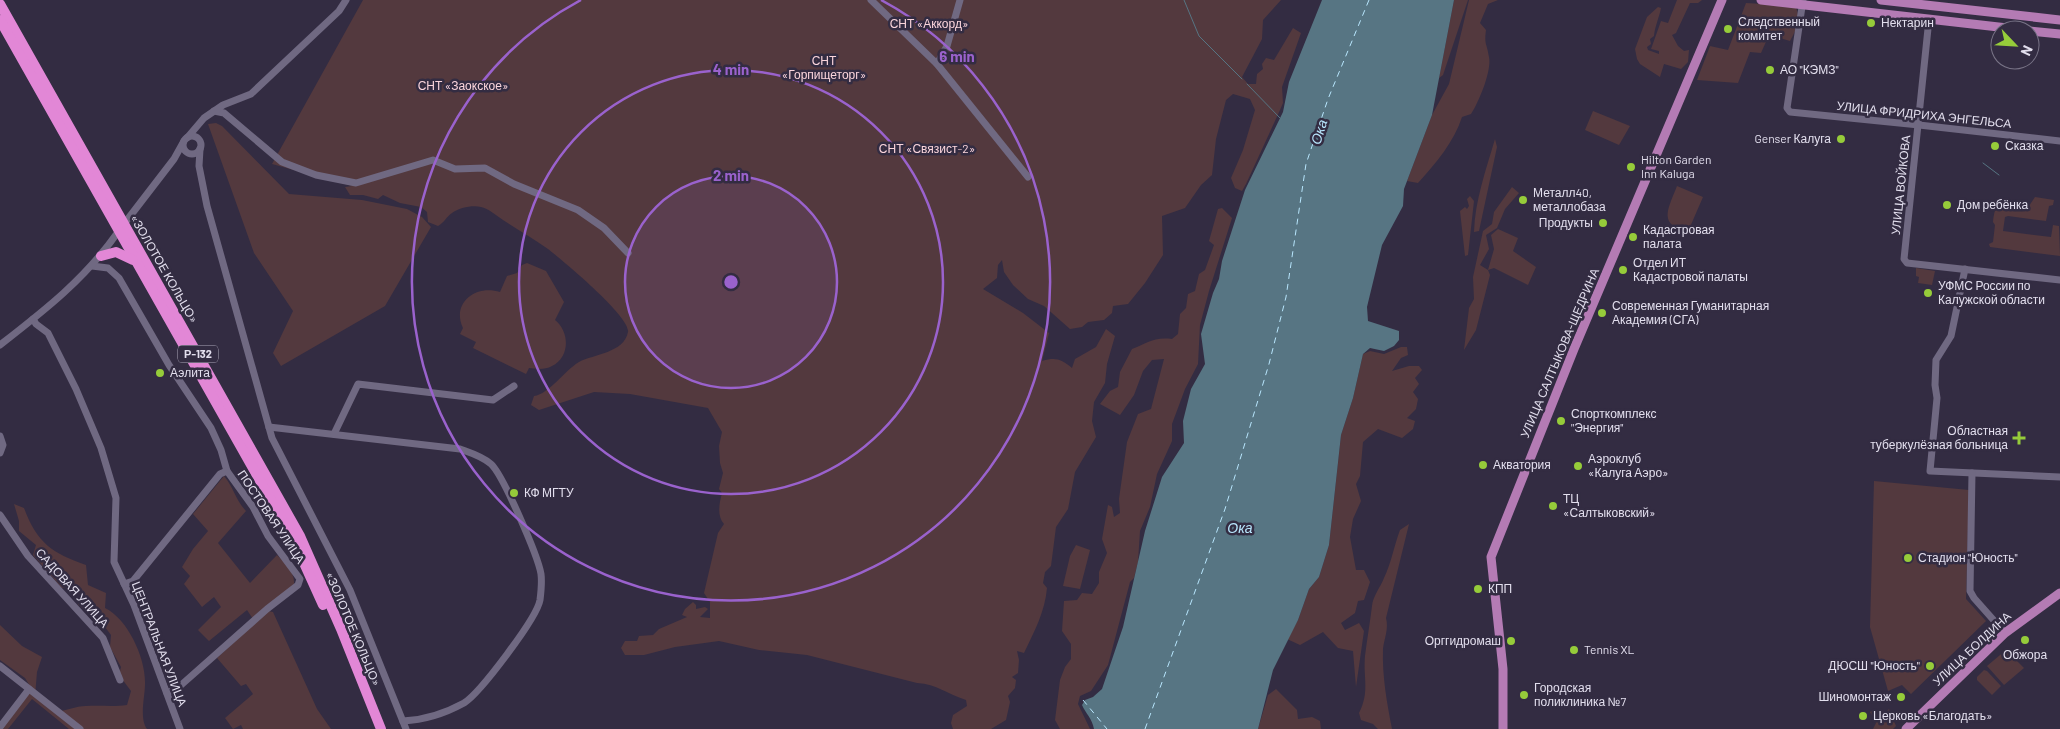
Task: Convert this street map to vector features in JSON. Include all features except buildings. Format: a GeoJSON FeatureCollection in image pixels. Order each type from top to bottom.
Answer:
{"type":"FeatureCollection","features":[{"type":"Feature","properties":{"kind":"highway","name":"«ЗОЛОТОЕ КОЛЬЦО»"},"geometry":{"type":"LineString","coordinates":[[0,4],[121,228],[134,260],[294,541],[336,632],[375,729]]}},
{"type":"Feature","properties":{"kind":"highway","name":"«ЗОЛОТОЕ КОЛЬЦО»"},"geometry":{"type":"LineString","coordinates":[[0,20],[300,536],[341,629],[381,729]]}},
{"type":"Feature","properties":{"kind":"highway"},"geometry":{"type":"LineString","coordinates":[[101,256],[116,252],[134,260]]}},
{"type":"Feature","properties":{"kind":"main road","name":"УЛИЦА САЛТЫКОВА-ЩЕДРИНА"},"geometry":{"type":"LineString","coordinates":[[1503,729],[1503,669],[1491,557],[1574,349],[1722,0]]}},
{"type":"Feature","properties":{"kind":"main road"},"geometry":{"type":"LineString","coordinates":[[1761,0],[1803,2],[1990,26]]}},
{"type":"Feature","properties":{"kind":"main road"},"geometry":{"type":"LineString","coordinates":[[1881,0],[1930,3],[2060,20]]}},
{"type":"Feature","properties":{"kind":"main road"},"geometry":{"type":"LineString","coordinates":[[1928,19],[1930,3]]}},
{"type":"Feature","properties":{"kind":"main road"},"geometry":{"type":"LineString","coordinates":[[2040,32],[2060,34]]}},
{"type":"Feature","properties":{"kind":"main road","name":"УЛИЦА БОЛДИНА"},"geometry":{"type":"LineString","coordinates":[[1906,729],[2005,632],[2060,593]]}},
{"type":"Feature","properties":{"kind":"street"},"geometry":{"type":"LineString","coordinates":[[0,345],[72,287],[101,256],[174,159],[185,139],[199,123],[223,105],[251,94],[339,11],[346,0]]}},
{"type":"Feature","properties":{"kind":"street"},"geometry":{"type":"LineString","coordinates":[[871,0],[937,64],[1028,178]]}},
{"type":"Feature","properties":{"kind":"street"},"geometry":{"type":"LineString","coordinates":[[937,64],[947,46],[960,0]]}},
{"type":"Feature","properties":{"kind":"street","name":"УЛИЦА ФРИДРИХА ЭНГЕЛЬСА"},"geometry":{"type":"LineString","coordinates":[[1803,2],[1787,108],[1790,112],[1919,124],[2060,141]]}},
{"type":"Feature","properties":{"kind":"street","name":"УЛИЦА ВОЙКОВА"},"geometry":{"type":"LineString","coordinates":[[1928,19],[1904,259],[1907,263],[1965,269]]}},
{"type":"Feature","properties":{"kind":"street"},"geometry":{"type":"LineString","coordinates":[[214,111],[224,113],[282,162],[316,175],[356,184],[433,160],[455,169],[485,168],[514,184],[578,210],[604,228],[628,253]]}},
{"type":"Feature","properties":{"kind":"street"},"geometry":{"type":"LineString","coordinates":[[199,123],[196,128],[201,145],[199,166]]}},
{"type":"Feature","properties":{"kind":"street"},"geometry":{"type":"LineString","coordinates":[[185,139],[194,136],[198,138]]}},
{"type":"Feature","properties":{"kind":"street"},"geometry":{"type":"LineString","coordinates":[[185,139],[183,148],[196,159],[199,166],[207,206],[269,427],[285,463],[350,590],[406,729]]}},
{"type":"Feature","properties":{"kind":"street"},"geometry":{"type":"LineString","coordinates":[[174,159],[197,153],[200,149]]}},
{"type":"Feature","properties":{"kind":"street","name":"ПОСТОВАЯ УЛИЦА"},"geometry":{"type":"LineString","coordinates":[[92,266],[108,268],[118,278],[169,365],[212,428],[221,450],[226,471],[253,507],[268,536],[300,579],[298,585],[267,609],[180,686],[166,693]]}},
{"type":"Feature","properties":{"kind":"street"},"geometry":{"type":"LineString","coordinates":[[2060,280],[1965,269],[1951,336],[1936,360],[1935,385],[1937,398],[1930,471],[2060,477]]}},
{"type":"Feature","properties":{"kind":"street","name":"ЦЕНТРАЛЬНАЯ УЛИЦА"},"geometry":{"type":"LineString","coordinates":[[33,319],[36,324],[48,333],[76,389],[101,448],[116,498],[114,562],[134,605],[180,729]]}},
{"type":"Feature","properties":{"kind":"street"},"geometry":{"type":"LineString","coordinates":[[334,434],[358,384],[493,400],[514,386]]}},
{"type":"Feature","properties":{"kind":"street"},"geometry":{"type":"LineString","coordinates":[[269,427],[460,449],[478,455],[491,464],[502,478],[541,572],[540,602],[527,626],[480,688],[464,702],[442,714],[425,719],[403,721]]}},
{"type":"Feature","properties":{"kind":"street"},"geometry":{"type":"LineString","coordinates":[[0,436],[3,445],[0,453]]}},
{"type":"Feature","properties":{"kind":"street"},"geometry":{"type":"LineString","coordinates":[[124,584],[133,581],[220,474],[226,471]]}},
{"type":"Feature","properties":{"kind":"street"},"geometry":{"type":"LineString","coordinates":[[1972,473],[1970,591],[1974,598],[2005,632]]}},
{"type":"Feature","properties":{"kind":"street","name":"САДОВАЯ УЛИЦА"},"geometry":{"type":"LineString","coordinates":[[0,514],[28,556],[103,638],[120,680]]}},
{"type":"Feature","properties":{"kind":"street"},"geometry":{"type":"LineString","coordinates":[[0,666],[80,729]]}},
{"type":"Feature","properties":{"kind":"street"},"geometry":{"type":"LineString","coordinates":[[0,727],[29,689]]}},
{"type":"Feature","properties":{"kind":"green space"},"geometry":{"type":"Polygon","coordinates":[[[363,0],[1281,0],[1263,20],[1262,39],[1242,77],[1248,84],[1256,84],[1257,74],[1263,69],[1262,64],[1266,58],[1274,60],[1293,28],[1301,33],[1282,87],[1283,103],[1246,184],[1242,191],[1235,188],[1231,178],[1243,150],[1255,110],[1250,99],[1233,94],[1226,100],[1216,139],[1212,175],[1201,185],[1185,208],[1162,216],[1163,255],[1145,283],[1128,304],[1113,306],[1112,313],[1104,320],[1088,322],[1082,327],[1070,329],[1044,306],[1028,299],[1013,285],[1004,272],[1002,260],[998,265],[997,278],[983,289],[1023,313],[1049,333],[1042,361],[1058,360],[1072,368],[1075,359],[1096,347],[1106,329],[1115,336],[1107,364],[1105,383],[1094,402],[1092,421],[1096,437],[1075,472],[1068,509],[1056,527],[1051,566],[1045,572],[1043,583],[1047,588],[1044,605],[1024,653],[1017,651],[1019,660],[1018,673],[1012,677],[1016,680],[1015,688],[1008,696],[1010,702],[1006,720],[991,729],[953,729],[951,723],[953,715],[967,706],[966,700],[930,685],[807,655],[759,650],[719,641],[675,647],[644,655],[625,655],[621,648],[625,641],[637,641],[639,636],[653,635],[659,629],[687,617],[682,615],[685,609],[693,602],[696,605],[696,609],[705,607],[708,609],[700,617],[710,618],[710,602],[704,593],[718,533],[724,524],[719,510],[722,493],[719,489],[723,473],[720,463],[719,446],[722,432],[708,408],[630,394],[594,392],[539,410],[531,405],[534,396],[551,387],[579,362],[615,349],[625,339],[628,332],[619,314],[567,264],[548,249],[484,208],[474,206],[458,210],[438,226],[428,222],[427,212],[421,207],[400,203],[383,195],[378,199],[363,195],[350,195],[345,187],[352,186],[272,164],[363,0]]]}},
{"type":"Feature","properties":{"kind":"green space"},"geometry":{"type":"Polygon","coordinates":[[[1454,0],[1468,0],[1443,75],[1439,78],[1454,0]]]}},
{"type":"Feature","properties":{"kind":"green space"},"geometry":{"type":"Polygon","coordinates":[[[1469,0],[1498,0],[1488,4],[1480,23],[1486,30],[1489,63],[1484,86],[1471,114],[1462,117],[1449,144],[1438,160],[1418,183],[1407,181],[1432,115],[1449,84],[1469,0]]]}},
{"type":"Feature","properties":{"kind":"green space"},"geometry":{"type":"Polygon","coordinates":[[[1677,0],[1702,0],[1698,3],[1690,3],[1676,33],[1672,35],[1678,46],[1684,51],[1689,50],[1688,62],[1681,69],[1664,64],[1660,77],[1640,64],[1635,49],[1647,17],[1658,7],[1661,8],[1654,36],[1650,39],[1651,44],[1647,47],[1648,50],[1659,54],[1659,51],[1651,49],[1661,21],[1668,23],[1677,0]]]}},
{"type":"Feature","properties":{"kind":"green space"},"geometry":{"type":"Polygon","coordinates":[[[1746,3],[1795,6],[1798,20],[1790,41],[1769,35],[1761,53],[1750,52],[1738,83],[1697,80],[1710,46],[1728,50],[1746,3]]]}},
{"type":"Feature","properties":{"kind":"green space"},"geometry":{"type":"Polygon","coordinates":[[[1593,111],[1630,126],[1619,145],[1585,130],[1593,111]]]}},
{"type":"Feature","properties":{"kind":"green space"},"geometry":{"type":"Polygon","coordinates":[[[216,123],[222,126],[289,194],[362,200],[407,209],[422,217],[431,227],[385,306],[281,366],[273,353],[293,311],[254,253],[208,124],[216,123]]]}},
{"type":"Feature","properties":{"kind":"green space"},"geometry":{"type":"Polygon","coordinates":[[[1495,139],[1497,147],[1479,231],[1474,232],[1479,197],[1495,139]]]}},
{"type":"Feature","properties":{"kind":"green space"},"geometry":{"type":"Polygon","coordinates":[[[1677,186],[1703,197],[1690,227],[1684,230],[1676,227],[1668,218],[1669,207],[1677,186]]]}},
{"type":"Feature","properties":{"kind":"green space"},"geometry":{"type":"Polygon","coordinates":[[[1512,187],[1519,193],[1505,209],[1497,228],[1486,235],[1489,249],[1480,265],[1488,270],[1490,275],[1476,330],[1464,350],[1469,308],[1474,299],[1473,277],[1483,231],[1492,224],[1494,212],[1512,187]]]}},
{"type":"Feature","properties":{"kind":"green space"},"geometry":{"type":"Polygon","coordinates":[[[1470,196],[1474,201],[1468,255],[1465,256],[1460,211],[1465,207],[1467,209],[1469,206],[1467,199],[1470,196]]]}},
{"type":"Feature","properties":{"kind":"green space"},"geometry":{"type":"Polygon","coordinates":[[[2035,197],[2054,200],[2053,205],[2049,206],[2046,221],[2008,216],[2005,217],[2003,231],[2051,237],[2053,225],[2059,226],[2060,256],[1990,247],[1989,244],[1993,242],[1995,225],[1993,222],[1996,208],[2001,204],[2005,204],[2027,209],[2035,197]]]}},
{"type":"Feature","properties":{"kind":"green space"},"geometry":{"type":"Polygon","coordinates":[[[1222,208],[1232,218],[1200,325],[1198,364],[1185,389],[1172,424],[1172,441],[1157,474],[1150,507],[1140,531],[1138,562],[1134,578],[1130,582],[1108,665],[1091,691],[1080,696],[1078,704],[1090,729],[1060,729],[1055,720],[1060,680],[1065,667],[1071,659],[1071,644],[1062,631],[1064,601],[1077,600],[1082,593],[1092,594],[1099,583],[1099,572],[1107,553],[1102,539],[1108,505],[1112,507],[1114,517],[1120,513],[1119,499],[1127,442],[1138,414],[1151,409],[1164,359],[1152,360],[1143,371],[1134,395],[1120,415],[1100,404],[1110,391],[1118,387],[1120,372],[1132,349],[1155,340],[1172,339],[1178,334],[1180,314],[1186,308],[1188,294],[1195,291],[1199,274],[1205,270],[1214,245],[1209,241],[1218,209],[1222,208]]]}},
{"type":"Feature","properties":{"kind":"green space"},"geometry":{"type":"Polygon","coordinates":[[[1498,229],[1518,238],[1513,251],[1536,267],[1528,285],[1494,268],[1488,270],[1494,249],[1491,235],[1498,229]]]}},
{"type":"Feature","properties":{"kind":"green space"},"geometry":{"type":"Polygon","coordinates":[[[527,263],[546,271],[564,302],[555,320],[563,331],[566,344],[565,351],[558,362],[546,368],[529,368],[526,374],[473,348],[476,342],[460,334],[463,328],[460,311],[468,298],[475,293],[491,290],[500,292],[507,276],[517,273],[522,265],[527,263]]]}},
{"type":"Feature","properties":{"kind":"green space"},"geometry":{"type":"Polygon","coordinates":[[[1916,268],[1935,271],[1932,285],[1918,283],[1919,277],[1916,276],[1916,268]]]}},
{"type":"Feature","properties":{"kind":"green space"},"geometry":{"type":"Polygon","coordinates":[[[1401,347],[1407,347],[1408,355],[1401,358],[1392,371],[1409,366],[1419,366],[1422,370],[1415,378],[1419,384],[1413,392],[1418,399],[1416,409],[1407,418],[1415,421],[1413,429],[1402,438],[1378,429],[1363,442],[1360,476],[1356,484],[1361,501],[1353,519],[1350,537],[1356,570],[1364,570],[1370,582],[1364,600],[1358,601],[1355,613],[1341,623],[1345,630],[1359,623],[1364,631],[1356,687],[1353,651],[1338,648],[1323,632],[1300,645],[1287,639],[1298,620],[1309,589],[1319,577],[1329,545],[1341,435],[1353,398],[1363,354],[1370,351],[1384,354],[1401,347]]]}},
{"type":"Feature","properties":{"kind":"green space"},"geometry":{"type":"Polygon","coordinates":[[[224,476],[246,511],[218,543],[250,583],[277,555],[291,572],[294,584],[271,606],[253,619],[247,610],[209,641],[198,630],[221,607],[214,597],[202,607],[184,584],[190,576],[182,567],[193,549],[208,531],[193,514],[224,476]]]}},
{"type":"Feature","properties":{"kind":"green space"},"geometry":{"type":"Polygon","coordinates":[[[1874,481],[1969,490],[1966,599],[1986,621],[1911,694],[1902,685],[1888,691],[1870,627],[1874,481]]]}},
{"type":"Feature","properties":{"kind":"green space"},"geometry":{"type":"Polygon","coordinates":[[[14,504],[24,508],[34,530],[47,545],[64,556],[86,565],[88,585],[106,593],[105,608],[113,613],[128,630],[139,652],[145,674],[143,719],[147,729],[69,729],[32,699],[8,729],[1,729],[30,686],[25,678],[0,660],[0,625],[22,646],[42,657],[37,672],[35,696],[54,712],[82,706],[127,705],[131,691],[119,675],[121,667],[110,647],[111,635],[96,615],[78,605],[81,598],[73,585],[62,588],[33,555],[36,545],[19,531],[19,521],[14,504]]]}},
{"type":"Feature","properties":{"kind":"green space"},"geometry":{"type":"Polygon","coordinates":[[[1409,524],[1386,618],[1387,630],[1383,649],[1384,679],[1392,729],[1378,729],[1373,724],[1361,720],[1359,713],[1365,692],[1365,656],[1372,606],[1375,595],[1389,567],[1400,530],[1409,524]]]}},
{"type":"Feature","properties":{"kind":"green space"},"geometry":{"type":"Polygon","coordinates":[[[1076,545],[1090,550],[1080,589],[1063,586],[1070,556],[1076,545]]]}},
{"type":"Feature","properties":{"kind":"green space"},"geometry":{"type":"Polygon","coordinates":[[[268,611],[273,612],[317,709],[331,729],[243,729],[241,725],[233,729],[225,718],[253,694],[246,684],[241,686],[217,658],[268,611]]]}},
{"type":"Feature","properties":{"kind":"green space"},"geometry":{"type":"Polygon","coordinates":[[[2006,650],[2024,668],[2004,685],[1987,666],[2006,650]]]}},
{"type":"Feature","properties":{"kind":"green space"},"geometry":{"type":"Polygon","coordinates":[[[1984,670],[2001,686],[1992,695],[1977,680],[1977,677],[1984,670]]]}},
{"type":"Feature","properties":{"kind":"green space"},"geometry":{"type":"Polygon","coordinates":[[[1276,689],[1297,710],[1298,719],[1312,717],[1320,721],[1321,729],[1258,729],[1268,695],[1276,689]]]}},
{"type":"Feature","properties":{"kind":"green space"},"geometry":{"type":"Polygon","coordinates":[[[1875,709],[1883,715],[1889,709],[1896,726],[1893,729],[1873,729],[1876,723],[1870,712],[1875,709]]]}},
{"type":"Feature","properties":{"kind":"water","name":"Ока"},"geometry":{"type":"Polygon","coordinates":[[[1322,0],[1454,0],[1432,115],[1404,189],[1403,206],[1382,245],[1367,307],[1368,321],[1399,331],[1399,340],[1394,346],[1384,351],[1370,348],[1363,354],[1353,398],[1341,435],[1329,545],[1319,577],[1309,589],[1298,620],[1273,670],[1258,729],[1094,729],[1082,705],[1085,700],[1093,697],[1102,689],[1123,627],[1145,531],[1162,477],[1184,443],[1183,421],[1191,389],[1205,364],[1201,334],[1219,279],[1222,261],[1245,190],[1283,112],[1289,82],[1322,0]]]}},
{"type":"Feature","properties":{"kind":"waterway"},"geometry":{"type":"LineString","coordinates":[[1184,0],[1199,36],[1242,79]]}},
{"type":"Feature","properties":{"kind":"waterway"},"geometry":{"type":"LineString","coordinates":[[1247,84],[1280,118]]}},
{"type":"Feature","properties":{"kind":"waterway"},"geometry":{"type":"LineString","coordinates":[[1983,163],[1999,175]]}},
{"type":"Feature","properties":{"kind":"ferry route"},"geometry":{"type":"LineString","coordinates":[[1145,729],[1225,509],[1269,364],[1286,297],[1306,164],[1328,99],[1369,0]]}},
{"type":"Feature","properties":{"kind":"ferry route"},"geometry":{"type":"LineString","coordinates":[[1083,700],[1107,729]]}},
{"type":"Feature","properties":{"kind":"place","name":"Нектарин"},"geometry":{"type":"Point","coordinates":[1871,23]}},
{"type":"Feature","properties":{"kind":"place","name":"Следственный комитет"},"geometry":{"type":"Point","coordinates":[1728,29]}},
{"type":"Feature","properties":{"kind":"place","name":"АО \"КЭМЗ\""},"geometry":{"type":"Point","coordinates":[1770,70]}},
{"type":"Feature","properties":{"kind":"place","name":"Genser Калуга"},"geometry":{"type":"Point","coordinates":[1841,139]}},
{"type":"Feature","properties":{"kind":"place","name":"Сказка"},"geometry":{"type":"Point","coordinates":[1995,146]}},
{"type":"Feature","properties":{"kind":"place","name":"Hilton Garden Inn Kaluga"},"geometry":{"type":"Point","coordinates":[1631,167]}},
{"type":"Feature","properties":{"kind":"place","name":"Металл40, металлобаза"},"geometry":{"type":"Point","coordinates":[1523,200]}},
{"type":"Feature","properties":{"kind":"place","name":"Дом ребёнка"},"geometry":{"type":"Point","coordinates":[1947,205]}},
{"type":"Feature","properties":{"kind":"place","name":"Продукты"},"geometry":{"type":"Point","coordinates":[1603,223]}},
{"type":"Feature","properties":{"kind":"place","name":"Кадастровая палата"},"geometry":{"type":"Point","coordinates":[1633,237]}},
{"type":"Feature","properties":{"kind":"place","name":"Отдел ИТ Кадастровой палаты"},"geometry":{"type":"Point","coordinates":[1623,270]}},
{"type":"Feature","properties":{"kind":"place","name":"УФМС России по Калужской области"},"geometry":{"type":"Point","coordinates":[1928,293]}},
{"type":"Feature","properties":{"kind":"place","name":"Современная Гуманитарная Академия (СГА)"},"geometry":{"type":"Point","coordinates":[1602,313]}},
{"type":"Feature","properties":{"kind":"place","name":"Аэлита"},"geometry":{"type":"Point","coordinates":[160,373]}},
{"type":"Feature","properties":{"kind":"place","name":"Спорткомплекс \"Энергия\""},"geometry":{"type":"Point","coordinates":[1561,421]}},
{"type":"Feature","properties":{"kind":"place","name":"Областная туберкулёзная больница"},"geometry":{"type":"Point","coordinates":[2019,438]}},
{"type":"Feature","properties":{"kind":"place","name":"Акватория"},"geometry":{"type":"Point","coordinates":[1483,465]}},
{"type":"Feature","properties":{"kind":"place","name":"Аэроклуб «Калуга Аэро»"},"geometry":{"type":"Point","coordinates":[1578,466]}},
{"type":"Feature","properties":{"kind":"place","name":"КФ МГТУ"},"geometry":{"type":"Point","coordinates":[514,493]}},
{"type":"Feature","properties":{"kind":"place","name":"ТЦ «Салтыковский»"},"geometry":{"type":"Point","coordinates":[1553,506]}},
{"type":"Feature","properties":{"kind":"place","name":"Стадион \"Юность\""},"geometry":{"type":"Point","coordinates":[1908,558]}},
{"type":"Feature","properties":{"kind":"place","name":"КПП"},"geometry":{"type":"Point","coordinates":[1478,589]}},
{"type":"Feature","properties":{"kind":"place","name":"Обжора"},"geometry":{"type":"Point","coordinates":[2025,640]}},
{"type":"Feature","properties":{"kind":"place","name":"Орггидромаш"},"geometry":{"type":"Point","coordinates":[1511,641]}},
{"type":"Feature","properties":{"kind":"place","name":"Tennis XL"},"geometry":{"type":"Point","coordinates":[1574,650]}},
{"type":"Feature","properties":{"kind":"place","name":"ДЮСШ \"Юность\""},"geometry":{"type":"Point","coordinates":[1930,666]}},
{"type":"Feature","properties":{"kind":"place","name":"Городская поликлиника №7"},"geometry":{"type":"Point","coordinates":[1524,695]}},
{"type":"Feature","properties":{"kind":"place","name":"Шиномонтаж"},"geometry":{"type":"Point","coordinates":[1901,697]}},
{"type":"Feature","properties":{"kind":"place","name":"Церковь «Благодать»"},"geometry":{"type":"Point","coordinates":[1863,716]}},
{"type":"Feature","properties":{"kind":"park label","name":"СНТ «Аккорд»"},"geometry":{"type":"Point","coordinates":[929,24]}},
{"type":"Feature","properties":{"kind":"park label","name":"СНТ «Горпищеторг»"},"geometry":{"type":"Point","coordinates":[824,68]}},
{"type":"Feature","properties":{"kind":"park label","name":"СНТ «Заокское»"},"geometry":{"type":"Point","coordinates":[463,86]}},
{"type":"Feature","properties":{"kind":"park label","name":"СНТ «Связист-2»"},"geometry":{"type":"Point","coordinates":[927,149]}}]}
